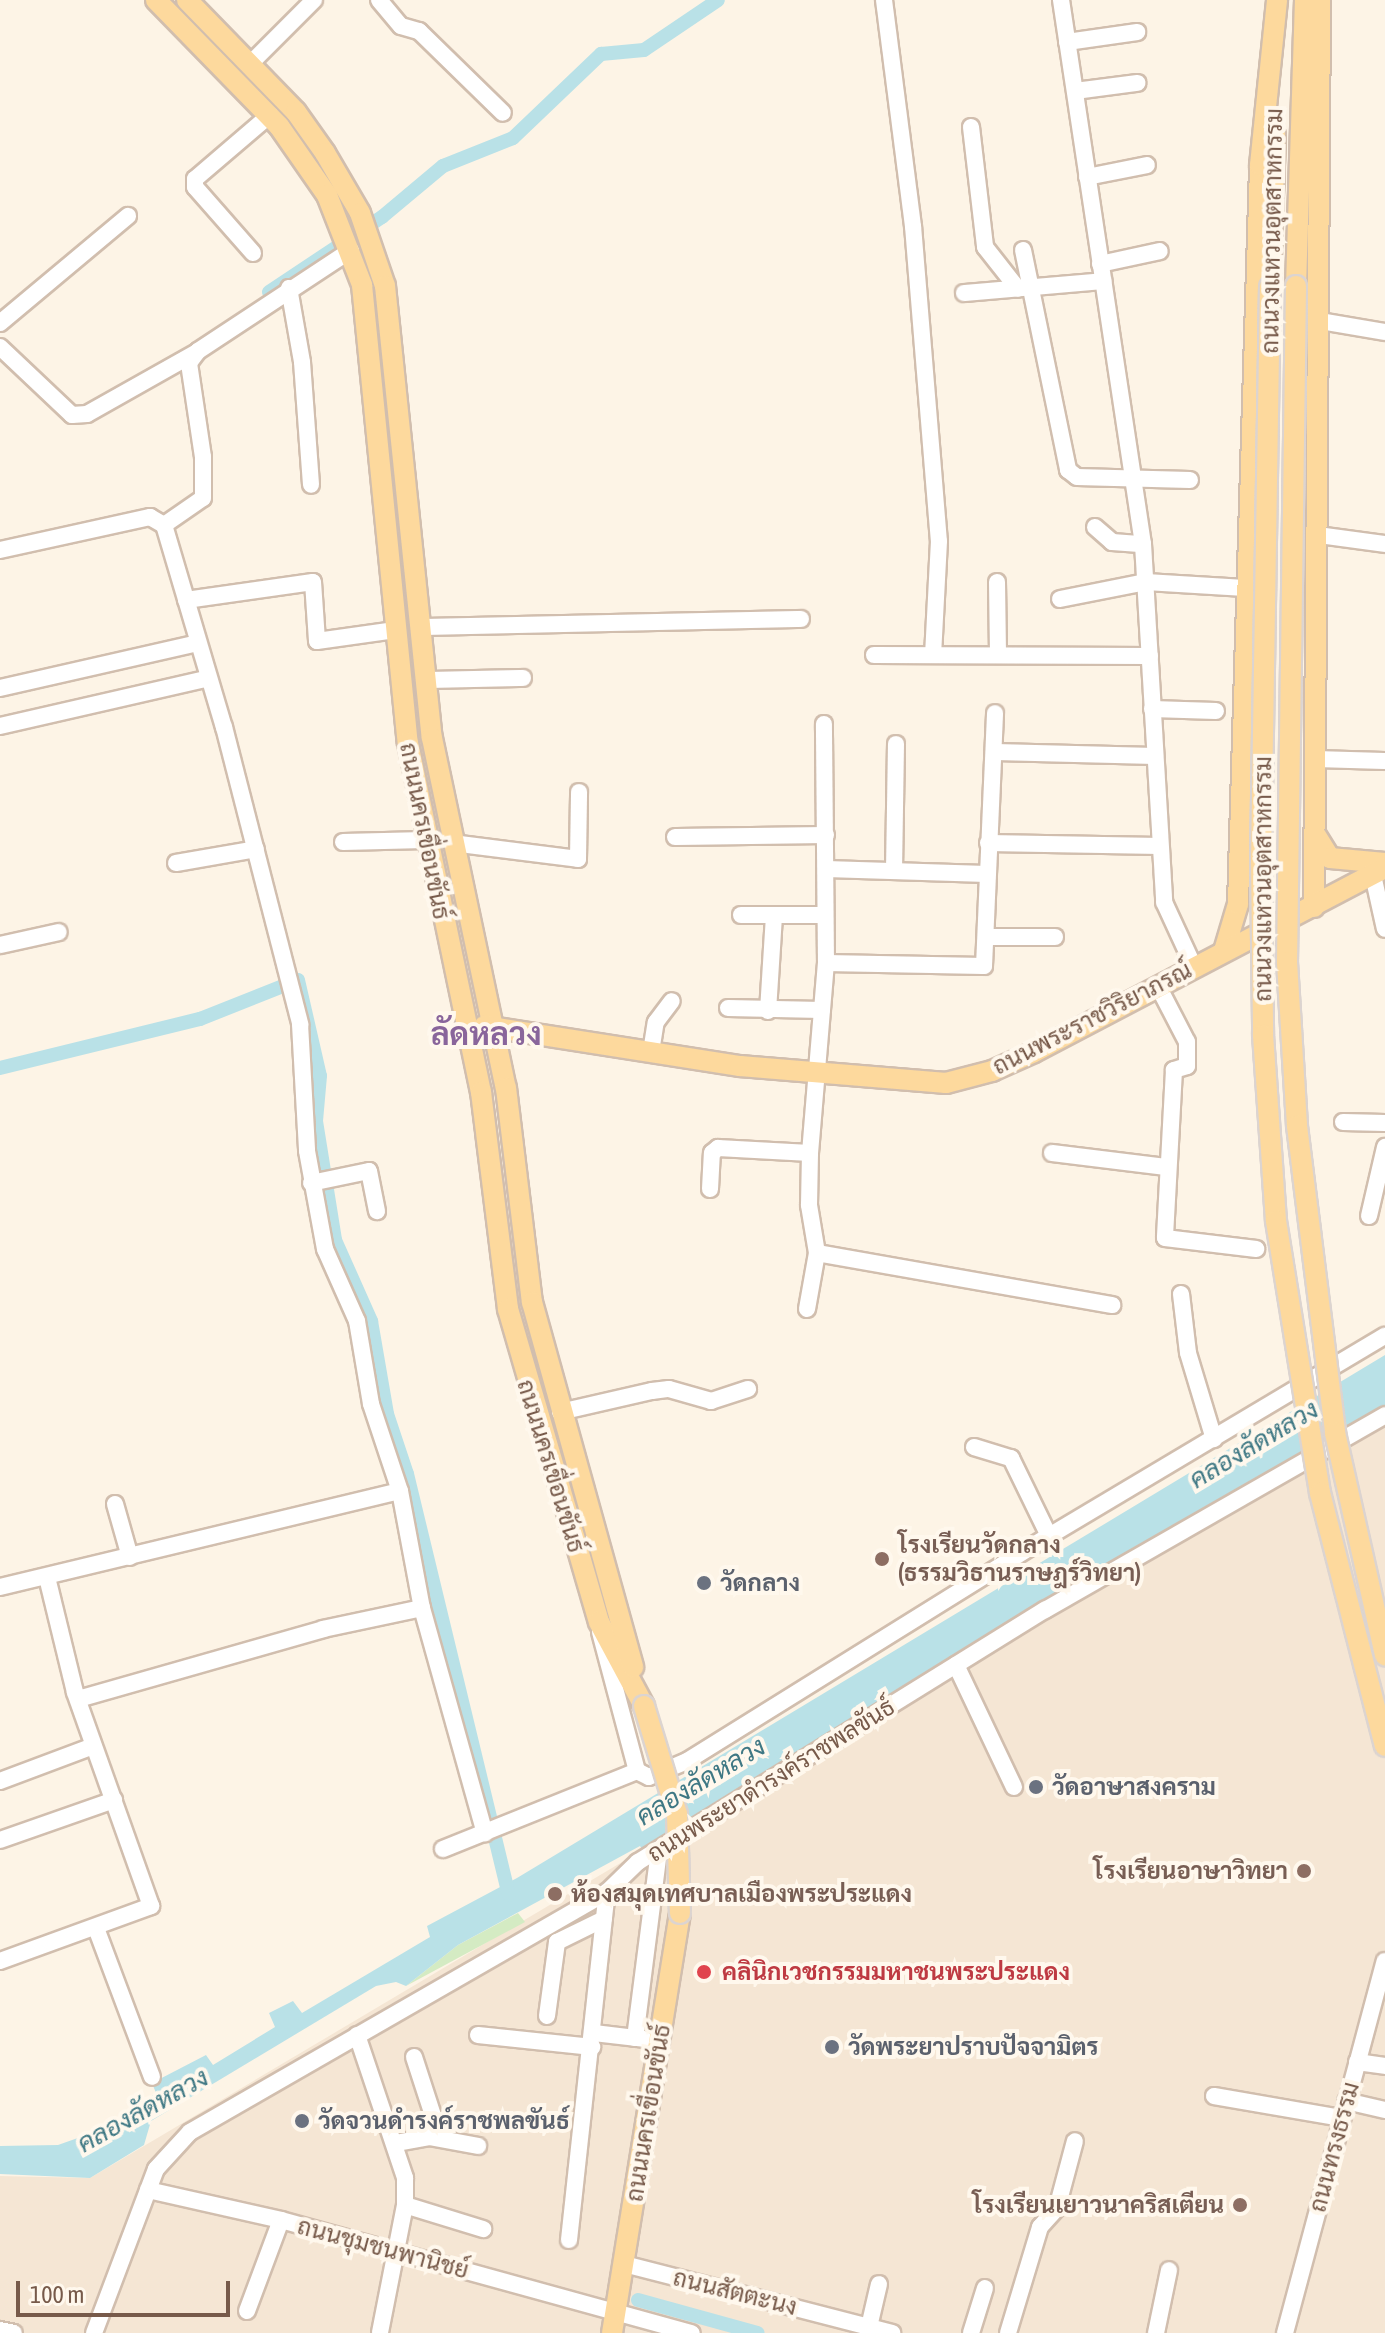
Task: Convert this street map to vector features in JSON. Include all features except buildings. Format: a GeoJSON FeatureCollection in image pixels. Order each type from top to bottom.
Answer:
{"type":"FeatureCollection","features":[{"type":"Feature","properties":{"kind":"main road","name":"ถนนนครเขื่อนขันธ์"},"geometry":{"type":"LineString","coordinates":[[156,0],[270,115],[321,185],[348,242],[358,273],[395,630],[425,840],[468,1027],[508,1309],[599,1622],[644,1706]]}},
{"type":"Feature","properties":{"kind":"main road","name":"ถนนนครเขื่อนขันธ์"},"geometry":{"type":"LineString","coordinates":[[187,0],[251,63],[325,153],[364,223],[378,261],[396,357],[425,680],[452,843],[494,1025],[523,1251],[560,1412],[677,1814],[680,1913],[614,2323]]}},
{"type":"Feature","properties":{"kind":"main road","name":"ถนนวงแหวนอุตสาหกรรม"},"geometry":{"type":"LineString","coordinates":[[1278,0],[1270,287],[1261,876],[1263,1035],[1276,1221],[1320,1493],[1385,1746]]}},
{"type":"Feature","properties":{"kind":"main road","name":"ถนนวงแหวนอุตสาหกรรม"},"geometry":{"type":"LineString","coordinates":[[1224,951],[1238,904],[1245,588],[1260,165],[1278,0]]}},
{"type":"Feature","properties":{"kind":"main road","name":"ถนนวงแหวนอุตสาหกรรม"},"geometry":{"type":"LineString","coordinates":[[1305,0],[1296,286],[1287,917],[1296,1111],[1335,1433],[1385,1655]]}},
{"type":"Feature","properties":{"kind":"main road","name":"ถนนวงแหวนอุตสาหกรรม"},"geometry":{"type":"LineString","coordinates":[[1314,907],[1320,0]]}},
{"type":"Feature","properties":{"kind":"main road"},"geometry":{"type":"LineString","coordinates":[[384,509],[408,507]]}},
{"type":"Feature","properties":{"kind":"main road"},"geometry":{"type":"LineString","coordinates":[[1239,824],[1240,881],[1257,906],[1283,906],[1304,890],[1314,867]]}},
{"type":"Feature","properties":{"kind":"main road"},"geometry":{"type":"LineString","coordinates":[[1315,834],[1330,858],[1381,869]]}},
{"type":"Feature","properties":{"kind":"main road","name":"ถนนพระราชวิริยาภรณ์"},"geometry":{"type":"LineString","coordinates":[[468,1027],[494,1025],[651,1052],[814,1075],[922,1085],[968,1079],[1034,1052],[1381,869]]}},
{"type":"Feature","properties":{"kind":"main road"},"geometry":{"type":"LineString","coordinates":[[445,931],[470,925]]}},
{"type":"Feature","properties":{"kind":"street"},"geometry":{"type":"LineString","coordinates":[[251,63],[314,0]]}},
{"type":"Feature","properties":{"kind":"street"},"geometry":{"type":"LineString","coordinates":[[379,0],[401,26],[419,31],[503,113]]}},
{"type":"Feature","properties":{"kind":"street"},"geometry":{"type":"LineString","coordinates":[[884,0],[913,226],[939,541],[933,654]]}},
{"type":"Feature","properties":{"kind":"street"},"geometry":{"type":"LineString","coordinates":[[1061,0],[1143,544],[1164,902],[1194,967]]}},
{"type":"Feature","properties":{"kind":"street"},"geometry":{"type":"LineString","coordinates":[[1067,42],[1137,32]]}},
{"type":"Feature","properties":{"kind":"street"},"geometry":{"type":"LineString","coordinates":[[1075,91],[1137,83]]}},
{"type":"Feature","properties":{"kind":"street"},"geometry":{"type":"LineString","coordinates":[[253,253],[195,187],[195,179],[270,115]]}},
{"type":"Feature","properties":{"kind":"street"},"geometry":{"type":"LineString","coordinates":[[971,127],[985,247],[1025,289]]}},
{"type":"Feature","properties":{"kind":"street"},"geometry":{"type":"LineString","coordinates":[[1087,177],[1147,165]]}},
{"type":"Feature","properties":{"kind":"street"},"geometry":{"type":"LineString","coordinates":[[0,323],[128,216]]}},
{"type":"Feature","properties":{"kind":"street"},"geometry":{"type":"LineString","coordinates":[[0,347],[72,415],[87,414],[198,351],[289,288],[348,242]]}},
{"type":"Feature","properties":{"kind":"street"},"geometry":{"type":"LineString","coordinates":[[1023,250],[1025,289],[1068,470],[1077,477],[1135,481],[1190,480]]}},
{"type":"Feature","properties":{"kind":"street"},"geometry":{"type":"LineString","coordinates":[[964,293],[1025,289],[1102,272],[1160,251]]}},
{"type":"Feature","properties":{"kind":"street"},"geometry":{"type":"LineString","coordinates":[[289,288],[302,362],[311,485]]}},
{"type":"Feature","properties":{"kind":"street"},"geometry":{"type":"LineString","coordinates":[[1320,321],[1385,332]]}},
{"type":"Feature","properties":{"kind":"street"},"geometry":{"type":"LineString","coordinates":[[164,525],[203,498],[203,457],[188,369],[198,351]]}},
{"type":"Feature","properties":{"kind":"street"},"geometry":{"type":"LineString","coordinates":[[0,550],[150,517],[164,525],[256,849],[300,1024],[321,1181],[325,1249],[357,1321],[371,1404],[400,1491],[422,1608],[488,1832]]}},
{"type":"Feature","properties":{"kind":"street"},"geometry":{"type":"LineString","coordinates":[[1095,527],[1112,542],[1143,544]]}},
{"type":"Feature","properties":{"kind":"street"},"geometry":{"type":"LineString","coordinates":[[1318,535],[1385,541]]}},
{"type":"Feature","properties":{"kind":"street"},"geometry":{"type":"LineString","coordinates":[[186,600],[313,582],[317,641],[395,630]]}},
{"type":"Feature","properties":{"kind":"street"},"geometry":{"type":"LineString","coordinates":[[997,582],[998,654]]}},
{"type":"Feature","properties":{"kind":"street"},"geometry":{"type":"LineString","coordinates":[[1060,599],[1146,582],[1245,588]]}},
{"type":"Feature","properties":{"kind":"street"},"geometry":{"type":"LineString","coordinates":[[420,627],[801,619]]}},
{"type":"Feature","properties":{"kind":"street"},"geometry":{"type":"LineString","coordinates":[[0,688],[198,643]]}},
{"type":"Feature","properties":{"kind":"street"},"geometry":{"type":"LineString","coordinates":[[874,655],[1150,656]]}},
{"type":"Feature","properties":{"kind":"street"},"geometry":{"type":"LineString","coordinates":[[0,726],[209,678]]}},
{"type":"Feature","properties":{"kind":"street"},"geometry":{"type":"LineString","coordinates":[[425,680],[523,678]]}},
{"type":"Feature","properties":{"kind":"street"},"geometry":{"type":"LineString","coordinates":[[1152,709],[1216,711]]}},
{"type":"Feature","properties":{"kind":"street"},"geometry":{"type":"LineString","coordinates":[[826,963],[982,969],[995,713]]}},
{"type":"Feature","properties":{"kind":"street"},"geometry":{"type":"LineString","coordinates":[[807,1309],[817,1253],[809,1205],[810,1153],[814,1075],[826,963],[824,724]]}},
{"type":"Feature","properties":{"kind":"street"},"geometry":{"type":"LineString","coordinates":[[894,871],[896,744]]}},
{"type":"Feature","properties":{"kind":"street"},"geometry":{"type":"LineString","coordinates":[[995,752],[1155,756]]}},
{"type":"Feature","properties":{"kind":"street"},"geometry":{"type":"LineString","coordinates":[[1315,759],[1385,761]]}},
{"type":"Feature","properties":{"kind":"street"},"geometry":{"type":"LineString","coordinates":[[452,843],[578,859],[579,792]]}},
{"type":"Feature","properties":{"kind":"street"},"geometry":{"type":"LineString","coordinates":[[675,837],[826,835]]}},
{"type":"Feature","properties":{"kind":"street"},"geometry":{"type":"LineString","coordinates":[[343,842],[425,840]]}},
{"type":"Feature","properties":{"kind":"street"},"geometry":{"type":"LineString","coordinates":[[988,843],[1160,846]]}},
{"type":"Feature","properties":{"kind":"street"},"geometry":{"type":"LineString","coordinates":[[176,863],[256,849]]}},
{"type":"Feature","properties":{"kind":"street"},"geometry":{"type":"LineString","coordinates":[[826,869],[987,874]]}},
{"type":"Feature","properties":{"kind":"street"},"geometry":{"type":"LineString","coordinates":[[1381,869],[1385,929]]}},
{"type":"Feature","properties":{"kind":"street"},"geometry":{"type":"LineString","coordinates":[[741,915],[825,915]]}},
{"type":"Feature","properties":{"kind":"street"},"geometry":{"type":"LineString","coordinates":[[768,1011],[774,915]]}},
{"type":"Feature","properties":{"kind":"street"},"geometry":{"type":"LineString","coordinates":[[0,945],[59,932]]}},
{"type":"Feature","properties":{"kind":"street"},"geometry":{"type":"LineString","coordinates":[[986,937],[1055,937]]}},
{"type":"Feature","properties":{"kind":"street"},"geometry":{"type":"LineString","coordinates":[[1158,986],[1187,1042],[1187,1066],[1174,1070],[1166,1167],[1165,1238],[1256,1249]]}},
{"type":"Feature","properties":{"kind":"street"},"geometry":{"type":"LineString","coordinates":[[651,1052],[656,1022],[672,1001]]}},
{"type":"Feature","properties":{"kind":"street"},"geometry":{"type":"LineString","coordinates":[[728,1008],[822,1010]]}},
{"type":"Feature","properties":{"kind":"street"},"geometry":{"type":"LineString","coordinates":[[1343,1122],[1385,1123]]}},
{"type":"Feature","properties":{"kind":"street"},"geometry":{"type":"LineString","coordinates":[[1369,1216],[1385,1147]]}},
{"type":"Feature","properties":{"kind":"street"},"geometry":{"type":"LineString","coordinates":[[710,1189],[712,1153],[718,1148],[810,1153]]}},
{"type":"Feature","properties":{"kind":"street"},"geometry":{"type":"LineString","coordinates":[[1052,1153],[1166,1167]]}},
{"type":"Feature","properties":{"kind":"street"},"geometry":{"type":"LineString","coordinates":[[321,1181],[369,1171],[377,1211]]}},
{"type":"Feature","properties":{"kind":"street"},"geometry":{"type":"LineString","coordinates":[[817,1253],[1112,1305]]}},
{"type":"Feature","properties":{"kind":"street"},"geometry":{"type":"LineString","coordinates":[[1181,1294],[1188,1353],[1214,1439]]}},
{"type":"Feature","properties":{"kind":"street"},"geometry":{"type":"LineString","coordinates":[[599,1622],[637,1771],[649,1777],[687,1761],[1049,1536],[1385,1336]]}},
{"type":"Feature","properties":{"kind":"street"},"geometry":{"type":"LineString","coordinates":[[560,1412],[652,1391],[669,1389],[711,1401],[748,1389]]}},
{"type":"Feature","properties":{"kind":"street","name":"ถนนพระยาดำรงค์ราชพลขันธ์"},"geometry":{"type":"LineString","coordinates":[[94,2333],[156,2169],[190,2132],[607,1892],[638,1862],[956,1665],[1385,1415]]}},
{"type":"Feature","properties":{"kind":"street"},"geometry":{"type":"LineString","coordinates":[[974,1447],[1011,1458],[1049,1536]]}},
{"type":"Feature","properties":{"kind":"street"},"geometry":{"type":"LineString","coordinates":[[0,1587],[400,1491]]}},
{"type":"Feature","properties":{"kind":"street"},"geometry":{"type":"LineString","coordinates":[[115,1504],[130,1557]]}},
{"type":"Feature","properties":{"kind":"street"},"geometry":{"type":"LineString","coordinates":[[0,1961],[151,1906],[78,1699],[47,1577]]}},
{"type":"Feature","properties":{"kind":"street"},"geometry":{"type":"LineString","coordinates":[[78,1699],[323,1629],[422,1608]]}},
{"type":"Feature","properties":{"kind":"street"},"geometry":{"type":"LineString","coordinates":[[956,1665],[1014,1787]]}},
{"type":"Feature","properties":{"kind":"street"},"geometry":{"type":"LineString","coordinates":[[0,1781],[93,1746]]}},
{"type":"Feature","properties":{"kind":"street"},"geometry":{"type":"LineString","coordinates":[[443,1849],[637,1771]]}},
{"type":"Feature","properties":{"kind":"street"},"geometry":{"type":"LineString","coordinates":[[0,1840],[114,1800]]}},
{"type":"Feature","properties":{"kind":"street"},"geometry":{"type":"LineString","coordinates":[[635,2038],[659,1851]]}},
{"type":"Feature","properties":{"kind":"street"},"geometry":{"type":"LineString","coordinates":[[569,2240],[607,1892]]}},
{"type":"Feature","properties":{"kind":"street"},"geometry":{"type":"LineString","coordinates":[[547,2016],[557,1942],[604,1919]]}},
{"type":"Feature","properties":{"kind":"street"},"geometry":{"type":"LineString","coordinates":[[96,1928],[152,2077]]}},
{"type":"Feature","properties":{"kind":"street","name":"ถนนทรงธรรม"},"geometry":{"type":"LineString","coordinates":[[1285,2333],[1385,1961]]}},
{"type":"Feature","properties":{"kind":"street"},"geometry":{"type":"LineString","coordinates":[[357,2035],[396,2143],[405,2205],[380,2333]]}},
{"type":"Feature","properties":{"kind":"street"},"geometry":{"type":"LineString","coordinates":[[478,2035],[660,2041]]}},
{"type":"Feature","properties":{"kind":"street"},"geometry":{"type":"LineString","coordinates":[[414,2057],[440,2137]]}},
{"type":"Feature","properties":{"kind":"street"},"geometry":{"type":"LineString","coordinates":[[1357,2062],[1385,2066]]}},
{"type":"Feature","properties":{"kind":"street"},"geometry":{"type":"LineString","coordinates":[[1214,2096],[1342,2118]]}},
{"type":"Feature","properties":{"kind":"street"},"geometry":{"type":"LineString","coordinates":[[1346,2101],[1385,2110]]}},
{"type":"Feature","properties":{"kind":"street"},"geometry":{"type":"LineString","coordinates":[[396,2143],[440,2137],[478,2146]]}},
{"type":"Feature","properties":{"kind":"street"},"geometry":{"type":"LineString","coordinates":[[1008,2333],[1040,2227],[1057,2208],[1075,2141]]}},
{"type":"Feature","properties":{"kind":"street","name":"ถนนชุมชนพานิชย์"},"geometry":{"type":"LineString","coordinates":[[148,2190],[281,2220],[396,2251],[614,2323],[692,2333]]}},
{"type":"Feature","properties":{"kind":"street"},"geometry":{"type":"LineString","coordinates":[[405,2205],[483,2229]]}},
{"type":"Feature","properties":{"kind":"street"},"geometry":{"type":"LineString","coordinates":[[247,2311],[281,2220]]}},
{"type":"Feature","properties":{"kind":"street","name":"ถนนสัตตะนง"},"geometry":{"type":"LineString","coordinates":[[624,2264],[892,2333]]}},
{"type":"Feature","properties":{"kind":"street"},"geometry":{"type":"LineString","coordinates":[[1156,2333],[1169,2270]]}},
{"type":"Feature","properties":{"kind":"street"},"geometry":{"type":"LineString","coordinates":[[869,2327],[879,2284]]}},
{"type":"Feature","properties":{"kind":"street"},"geometry":{"type":"LineString","coordinates":[[971,2333],[985,2288]]}},
{"type":"Feature","properties":{"kind":"street"},"geometry":{"type":"LineString","coordinates":[[0,2330],[14,2333]]}},
{"type":"Feature","properties":{"kind":"shaded area"},"geometry":{"type":"Polygon","coordinates":[[[1385,1409],[1385,2333],[0,2333],[0,2176],[90,2178],[1385,1409]]]}},
{"type":"Feature","properties":{"kind":"green space"},"geometry":{"type":"Polygon","coordinates":[[[518,1913],[525,1922],[406,1986],[458,1945],[518,1913]]]}},
{"type":"Feature","properties":{"kind":"water","name":"คลองลัดหลวง"},"geometry":{"type":"Polygon","coordinates":[[[1385,1355],[1385,1409],[644,1852],[640,1846],[458,1945],[406,1986],[396,1982],[376,1986],[151,2121],[144,2145],[90,2178],[0,2174],[0,2146],[58,2145],[106,2128],[156,2093],[152,2083],[206,2055],[213,2065],[275,2027],[269,2013],[293,2001],[302,2013],[430,1937],[427,1926],[517,1878],[1385,1355]]]}},
{"type":"Feature","properties":{"kind":"waterway"},"geometry":{"type":"LineString","coordinates":[[269,292],[382,217],[443,166],[513,138],[601,54],[644,50],[718,0]]}},
{"type":"Feature","properties":{"kind":"waterway"},"geometry":{"type":"LineString","coordinates":[[0,1068],[200,1019],[298,980],[320,1076],[316,1121],[335,1240],[371,1321],[387,1414],[407,1474],[509,1895]]}},
{"type":"Feature","properties":{"kind":"waterway"},"geometry":{"type":"LineString","coordinates":[[638,2300],[758,2333]]}},
{"type":"Feature","properties":{"kind":"place","name":"โรงเรียนวัดกลาง (ธรรมวิธานราษฎร์วิทยา)"},"geometry":{"type":"Point","coordinates":[882,1559]}},
{"type":"Feature","properties":{"kind":"place","name":"วัดกลาง"},"geometry":{"type":"Point","coordinates":[704,1583]}},
{"type":"Feature","properties":{"kind":"place","name":"วัดอาษาสงคราม"},"geometry":{"type":"Point","coordinates":[1036,1787]}},
{"type":"Feature","properties":{"kind":"place","name":"โรงเรียนอาษาวิทยา"},"geometry":{"type":"Point","coordinates":[1304,1871]}},
{"type":"Feature","properties":{"kind":"place","name":"ห้องสมุดเทศบาลเมืองพระประแดง"},"geometry":{"type":"Point","coordinates":[555,1894]}},
{"type":"Feature","properties":{"kind":"place","name":"คลินิกเวชกรรมมหาชนพระประแดง"},"geometry":{"type":"Point","coordinates":[704,1972]}},
{"type":"Feature","properties":{"kind":"place","name":"วัดพระยาปราบปัจจามิตร"},"geometry":{"type":"Point","coordinates":[832,2047]}},
{"type":"Feature","properties":{"kind":"place","name":"วัดจวนดำรงค์ราชพลขันธ์"},"geometry":{"type":"Point","coordinates":[302,2121]}},
{"type":"Feature","properties":{"kind":"place","name":"โรงเรียนเยาวนาคริสเตียน"},"geometry":{"type":"Point","coordinates":[1240,2205]}},
{"type":"Feature","properties":{"kind":"district","name":"ลัดหลวง"},"geometry":{"type":"Point","coordinates":[486,1034]}}]}
